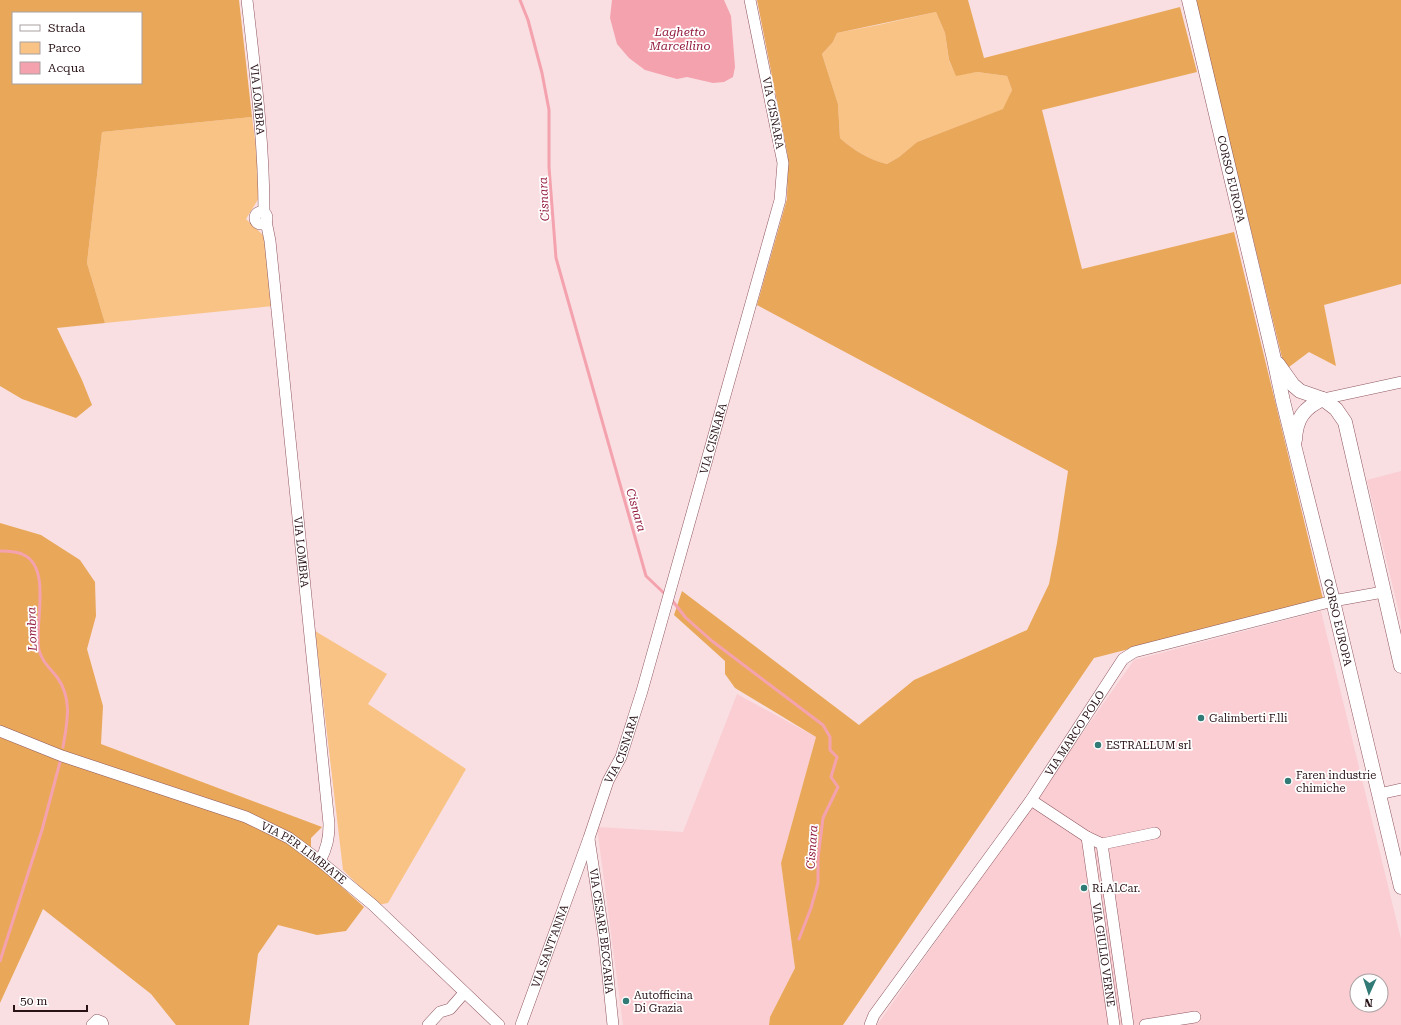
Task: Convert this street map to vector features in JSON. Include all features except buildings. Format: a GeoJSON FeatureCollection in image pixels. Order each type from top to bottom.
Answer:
{"type":"FeatureCollection","features":[{"type":"Feature","properties":{"kind":"street","name":"VIA LOMBRA"},"geometry":{"type":"LineString","coordinates":[[247,0],[258,100],[264,174],[263,217],[270,241],[329,824],[329,839],[320,860]]}},
{"type":"Feature","properties":{"kind":"street","name":"VIA CISNARA"},"geometry":{"type":"LineString","coordinates":[[578,868],[608,781],[621,757],[642,691],[666,611],[780,200],[783,163],[750,0]]}},
{"type":"Feature","properties":{"kind":"street","name":"CORSO EUROPA"},"geometry":{"type":"LineString","coordinates":[[1190,0],[1295,450],[1333,601],[1401,887]]}},
{"type":"Feature","properties":{"kind":"street","name":"CORSO EUROPA"},"geometry":{"type":"LineString","coordinates":[[1274,358],[1287,377],[1300,391],[1324,399],[1336,409],[1345,422],[1401,666]]}},
{"type":"Feature","properties":{"kind":"street"},"geometry":{"type":"LineString","coordinates":[[1295,450],[1295,429],[1299,418],[1310,406],[1324,399],[1401,382]]}},
{"type":"Feature","properties":{"kind":"street","name":"VIA MARCO POLO"},"geometry":{"type":"LineString","coordinates":[[870,1025],[874,1015],[1031,800],[1123,659],[1134,652],[1333,601],[1383,592]]}},
{"type":"Feature","properties":{"kind":"street","name":"VIA PER LIMBIATE"},"geometry":{"type":"LineString","coordinates":[[0,731],[62,756],[246,817],[289,838],[320,860],[378,910],[499,1025]]}},
{"type":"Feature","properties":{"kind":"street"},"geometry":{"type":"LineString","coordinates":[[1379,794],[1401,789]]}},
{"type":"Feature","properties":{"kind":"street"},"geometry":{"type":"LineString","coordinates":[[1031,800],[1087,837],[1102,844],[1155,834]]}},
{"type":"Feature","properties":{"kind":"street","name":"VIA GIULIO VERNE"},"geometry":{"type":"LineString","coordinates":[[1087,837],[1114,1025]]}},
{"type":"Feature","properties":{"kind":"street","name":"VIA CESARE BECCARIA"},"geometry":{"type":"LineString","coordinates":[[589,838],[604,938],[613,1025]]}},
{"type":"Feature","properties":{"kind":"street","name":"VIA GIULIO VERNE"},"geometry":{"type":"LineString","coordinates":[[1102,844],[1128,1025]]}},
{"type":"Feature","properties":{"kind":"street","name":"VIA SANT'ANNA"},"geometry":{"type":"LineString","coordinates":[[521,1025],[578,868]]}},
{"type":"Feature","properties":{"kind":"street"},"geometry":{"type":"LineString","coordinates":[[428,1025],[440,1012],[450,1009],[464,993]]}},
{"type":"Feature","properties":{"kind":"street"},"geometry":{"type":"LineString","coordinates":[[1145,1025],[1195,1018]]}},
{"type":"Feature","properties":{"kind":"shaded area"},"geometry":{"type":"Polygon","coordinates":[[[0,0],[239,0],[252,117],[102,132],[87,263],[105,323],[57,328],[82,380],[92,405],[76,418],[22,399],[0,386],[0,0]]]}},
{"type":"Feature","properties":{"kind":"shaded area"},"geometry":{"type":"Polygon","coordinates":[[[757,0],[968,0],[984,58],[1180,7],[1197,72],[1042,110],[1082,269],[1234,232],[1323,599],[1094,658],[843,1025],[769,1025],[770,1017],[795,968],[781,863],[816,737],[735,688],[725,674],[725,661],[674,615],[682,591],[859,725],[914,680],[1027,630],[1049,584],[1068,471],[757,305],[787,199],[788,157],[757,0]],[[936,12],[837,33],[833,42],[822,54],[838,104],[840,138],[850,147],[862,154],[887,164],[899,157],[917,142],[1003,109],[1012,90],[1007,76],[977,72],[956,76],[949,60],[945,33],[936,12]]]}},
{"type":"Feature","properties":{"kind":"shaded area"},"geometry":{"type":"Polygon","coordinates":[[[1195,0],[1401,0],[1401,284],[1324,305],[1336,366],[1309,352],[1285,370],[1195,0]]]}},
{"type":"Feature","properties":{"kind":"shaded area"},"geometry":{"type":"Polygon","coordinates":[[[1401,471],[1401,621],[1367,480],[1401,471]]]}},
{"type":"Feature","properties":{"kind":"shaded area"},"geometry":{"type":"Polygon","coordinates":[[[0,523],[41,535],[80,560],[95,582],[96,616],[87,649],[103,706],[101,744],[322,827],[311,838],[311,859],[364,907],[346,931],[317,935],[278,925],[258,954],[249,1025],[176,1025],[151,994],[43,909],[0,1003],[0,523]]]}},
{"type":"Feature","properties":{"kind":"shaded area"},"geometry":{"type":"Polygon","coordinates":[[[1321,611],[1401,939],[1401,1025],[877,1025],[1134,660],[1321,611]]]}},
{"type":"Feature","properties":{"kind":"shaded area"},"geometry":{"type":"Polygon","coordinates":[[[737,694],[816,737],[781,863],[795,968],[770,1017],[769,1025],[623,1025],[597,827],[683,832],[737,694]]]}},
{"type":"Feature","properties":{"kind":"green space"},"geometry":{"type":"Polygon","coordinates":[[[936,12],[945,33],[949,61],[956,75],[977,72],[1007,76],[1012,90],[1004,109],[917,142],[899,157],[887,164],[874,160],[850,147],[840,138],[838,104],[822,54],[833,42],[837,33],[936,12]]]}},
{"type":"Feature","properties":{"kind":"green space"},"geometry":{"type":"Polygon","coordinates":[[[252,117],[262,193],[246,219],[266,238],[273,306],[105,323],[87,263],[102,132],[252,117]]]}},
{"type":"Feature","properties":{"kind":"green space"},"geometry":{"type":"Polygon","coordinates":[[[315,631],[387,674],[368,704],[466,769],[388,903],[378,905],[343,870],[315,631]]]}},
{"type":"Feature","properties":{"kind":"water","name":"Laghetto Marcellino"},"geometry":{"type":"Polygon","coordinates":[[[612,0],[724,0],[731,16],[735,67],[733,77],[724,82],[713,83],[687,77],[677,79],[645,70],[629,58],[617,44],[610,18],[612,0]]]}},
{"type":"Feature","properties":{"kind":"waterway","name":"Cisnara"},"geometry":{"type":"LineString","coordinates":[[520,0],[528,20],[542,73],[549,110],[549,167],[556,258],[646,576],[666,595]]}},
{"type":"Feature","properties":{"kind":"waterway","name":"Lombra"},"geometry":{"type":"LineString","coordinates":[[0,551],[9,551],[24,555],[32,562],[37,572],[40,584],[39,650],[44,661],[62,685],[67,702],[68,711],[63,747]]}},
{"type":"Feature","properties":{"kind":"waterway","name":"Cisnara"},"geometry":{"type":"LineString","coordinates":[[671,599],[686,618],[712,641],[823,725],[830,737],[830,750],[837,757],[831,777],[838,787],[823,818],[818,858],[818,883],[811,908],[799,939]]}},
{"type":"Feature","properties":{"kind":"waterway","name":"Lombra"},"geometry":{"type":"LineString","coordinates":[[0,961],[42,830],[60,762]]}},
{"type":"Feature","properties":{"kind":"place","name":"Galimberti F.lli"},"geometry":{"type":"Point","coordinates":[1201,718]}},
{"type":"Feature","properties":{"kind":"place","name":"ESTRALLUM srl"},"geometry":{"type":"Point","coordinates":[1098,745]}},
{"type":"Feature","properties":{"kind":"place","name":"Faren industrie chimiche"},"geometry":{"type":"Point","coordinates":[1288,781]}},
{"type":"Feature","properties":{"kind":"place","name":"Ri.Al.Car."},"geometry":{"type":"Point","coordinates":[1084,888]}},
{"type":"Feature","properties":{"kind":"place","name":"Autofficina Di Grazia"},"geometry":{"type":"Point","coordinates":[626,1001]}}]}
